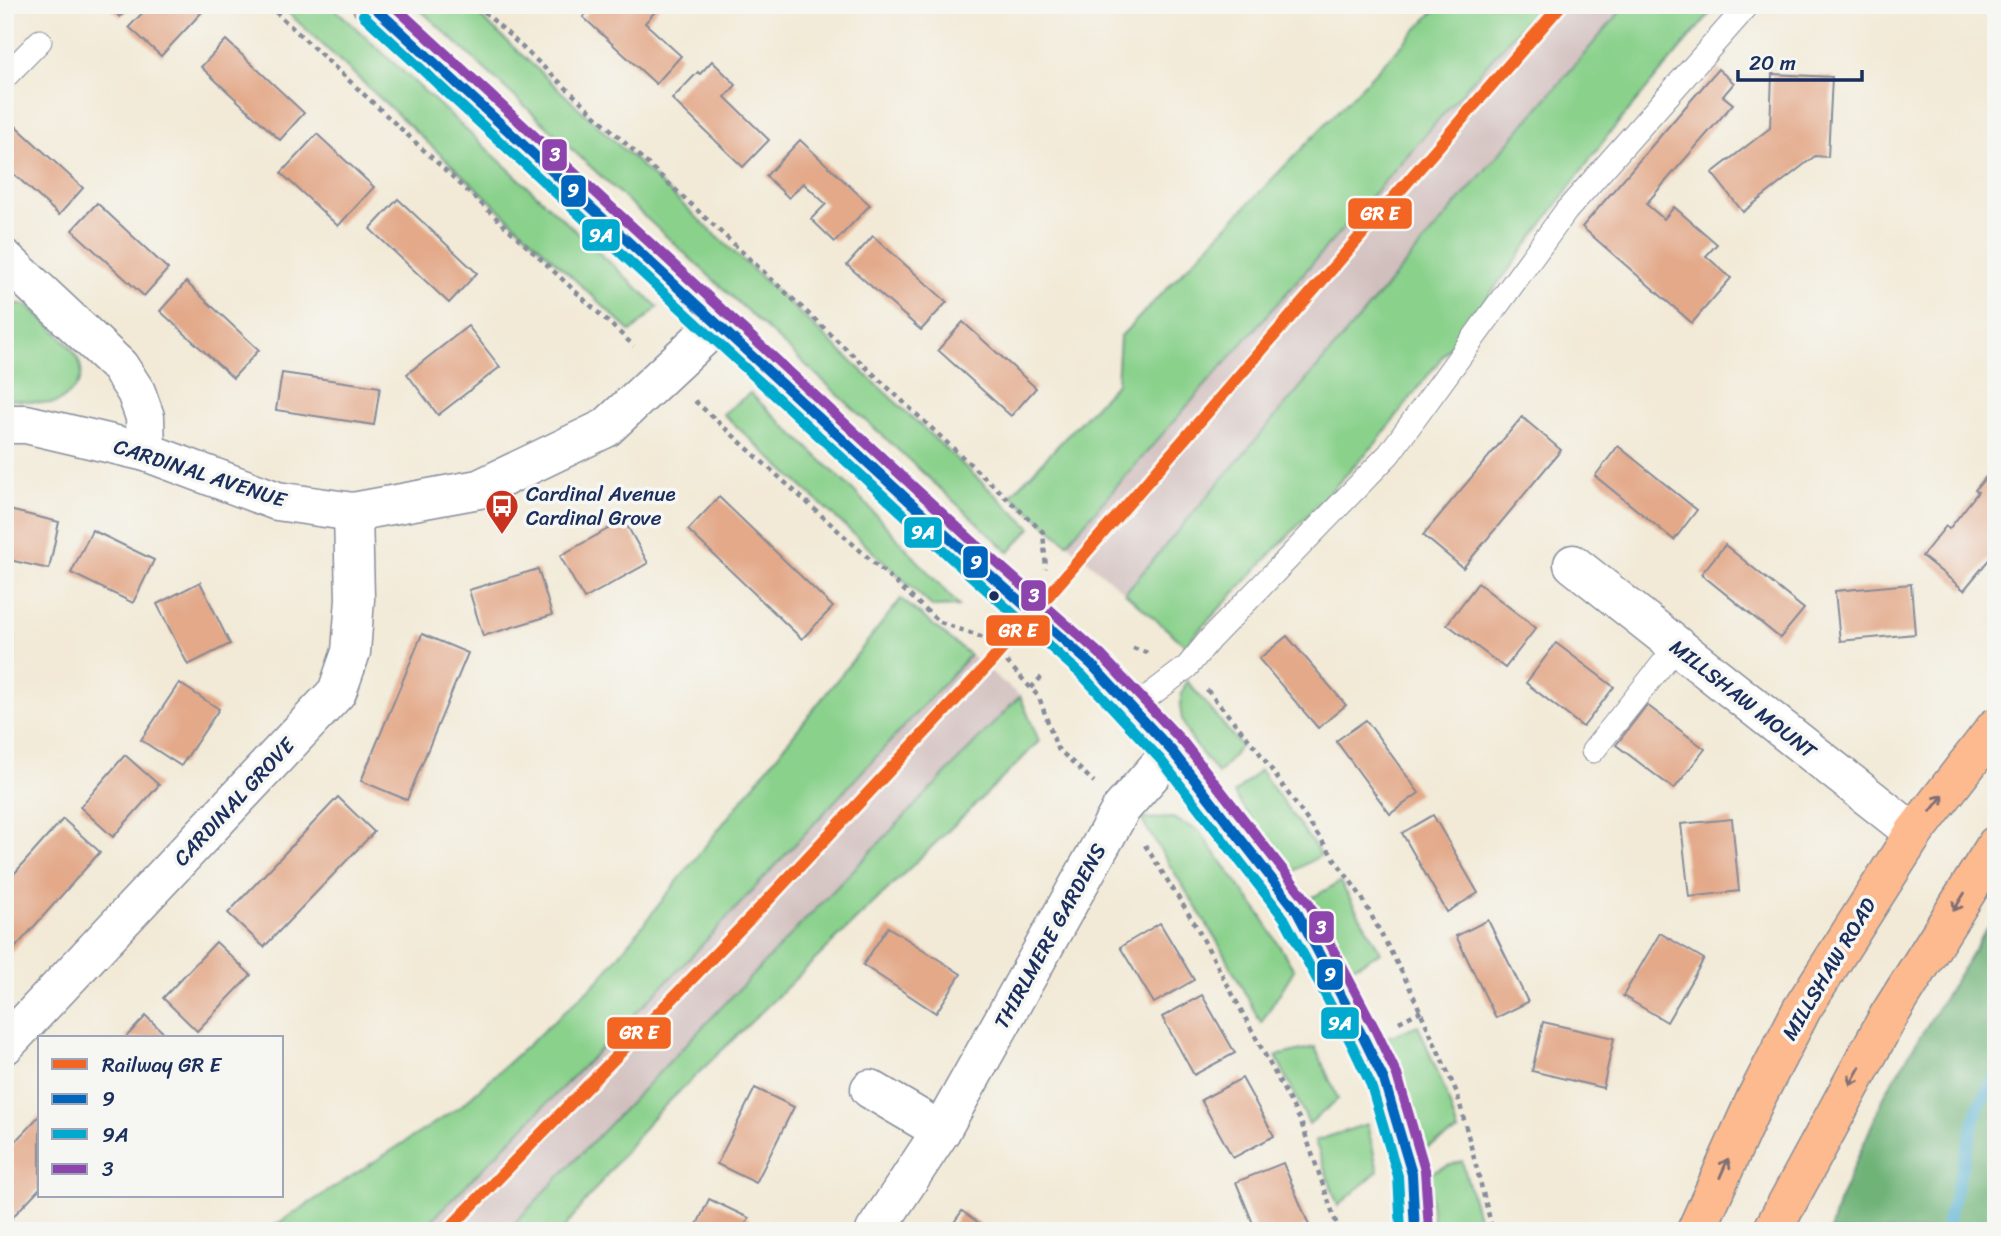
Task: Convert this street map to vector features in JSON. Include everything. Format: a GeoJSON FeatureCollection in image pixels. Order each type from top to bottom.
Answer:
{"type":"FeatureCollection","features":[{"type":"Feature","properties":{"kind":"main road"},"geometry":{"type":"LineString","coordinates":[[372,5],[961,549],[1092,664],[1172,751],[1297,911],[1369,1049],[1384,1080],[1412,1174],[1415,1231]]}},
{"type":"Feature","properties":{"kind":"main road","name":"MILLSHAW ROAD"},"geometry":{"type":"LineString","coordinates":[[1696,1231],[1756,1098],[1802,1009],[1914,833],[1996,727]]}},
{"type":"Feature","properties":{"kind":"main road"},"geometry":{"type":"LineString","coordinates":[[1772,1231],[1888,1017],[1996,845]]}},
{"type":"Feature","properties":{"kind":"street"},"geometry":{"type":"LineString","coordinates":[[5,259],[119,366],[136,392],[145,417],[146,452]]}},
{"type":"Feature","properties":{"kind":"street","name":"CARDINAL AVENUE"},"geometry":{"type":"LineString","coordinates":[[5,424],[26,424],[146,452],[277,501],[353,512],[479,489],[606,428],[717,324]]}},
{"type":"Feature","properties":{"kind":"street","name":"CARDINAL GROVE"},"geometry":{"type":"LineString","coordinates":[[5,1045],[337,692],[351,652],[355,599],[353,512]]}},
{"type":"Feature","properties":{"kind":"street","name":"MILLSHAW MOUNT"},"geometry":{"type":"LineString","coordinates":[[1573,564],[1914,833]]}},
{"type":"Feature","properties":{"kind":"street","name":"THIRLMERE GARDENS"},"geometry":{"type":"LineString","coordinates":[[875,1231],[941,1132],[1121,809],[1172,751]]}},
{"type":"Feature","properties":{"kind":"street"},"geometry":{"type":"LineString","coordinates":[[870,1089],[941,1132]]}},
{"type":"Feature","properties":{"kind":"lane"},"geometry":{"type":"LineString","coordinates":[[1133,708],[1187,667],[1210,639],[1389,454],[1566,211],[1748,5]]}},
{"type":"Feature","properties":{"kind":"lane"},"geometry":{"type":"LineString","coordinates":[[5,78],[40,41]]}},
{"type":"Feature","properties":{"kind":"lane"},"geometry":{"type":"LineString","coordinates":[[1588,747],[1672,642]]}},
{"type":"Feature","properties":{"kind":"path"},"geometry":{"type":"LineString","coordinates":[[268,5],[664,374],[938,621],[986,639],[1039,697],[1057,748],[1121,809],[1195,924],[1301,1122],[1339,1231]]}},
{"type":"Feature","properties":{"kind":"shaded area"},"geometry":{"type":"Polygon","coordinates":[[[1539,5],[1626,5],[1125,593],[1067,543],[1539,5]]]}},
{"type":"Feature","properties":{"kind":"shaded area"},"geometry":{"type":"Polygon","coordinates":[[[970,655],[1020,696],[507,1231],[421,1231],[689,959],[970,655]]]}},
{"type":"Feature","properties":{"kind":"green space"},"geometry":{"type":"Polygon","coordinates":[[[280,5],[331,5],[658,307],[631,332],[280,5]]]}},
{"type":"Feature","properties":{"kind":"green space"},"geometry":{"type":"Polygon","coordinates":[[[415,5],[468,5],[1031,528],[1009,552],[415,5]]]}},
{"type":"Feature","properties":{"kind":"green space"},"geometry":{"type":"Polygon","coordinates":[[[1440,5],[1539,5],[1067,543],[1011,495],[1117,383],[1120,337],[1440,5]]]}},
{"type":"Feature","properties":{"kind":"green space"},"geometry":{"type":"Polygon","coordinates":[[[1626,5],[1717,5],[1608,135],[1376,443],[1185,645],[1125,593],[1626,5]]]}},
{"type":"Feature","properties":{"kind":"green space"},"geometry":{"type":"Polygon","coordinates":[[[15,304],[30,307],[60,335],[77,358],[81,369],[80,380],[70,393],[56,402],[5,399],[5,310],[15,304]]]}},
{"type":"Feature","properties":{"kind":"green space"},"geometry":{"type":"Polygon","coordinates":[[[750,393],[854,491],[959,606],[933,607],[723,414],[750,393]]]}},
{"type":"Feature","properties":{"kind":"green space"},"geometry":{"type":"Polygon","coordinates":[[[901,599],[970,655],[689,959],[421,1231],[266,1231],[461,1106],[600,979],[901,599]]]}},
{"type":"Feature","properties":{"kind":"green space"},"geometry":{"type":"Polygon","coordinates":[[[1187,681],[1241,746],[1218,774],[1193,742],[1182,719],[1180,707],[1187,681]]]}},
{"type":"Feature","properties":{"kind":"green space"},"geometry":{"type":"Polygon","coordinates":[[[1020,696],[1039,741],[1019,762],[652,1118],[562,1231],[507,1231],[1020,696]]]}},
{"type":"Feature","properties":{"kind":"green space"},"geometry":{"type":"Polygon","coordinates":[[[1260,770],[1321,855],[1289,874],[1234,794],[1260,770]]]}},
{"type":"Feature","properties":{"kind":"green space"},"geometry":{"type":"Polygon","coordinates":[[[1173,818],[1199,831],[1260,914],[1294,970],[1261,1023],[1216,939],[1141,819],[1173,818]]]}},
{"type":"Feature","properties":{"kind":"green space"},"geometry":{"type":"Polygon","coordinates":[[[1340,882],[1381,952],[1347,970],[1306,901],[1340,882]]]}},
{"type":"Feature","properties":{"kind":"green space"},"geometry":{"type":"Polygon","coordinates":[[[1996,914],[1996,1231],[1830,1231],[1838,1203],[1887,1090],[1996,914]]]}},
{"type":"Feature","properties":{"kind":"green space"},"geometry":{"type":"Polygon","coordinates":[[[1418,1025],[1446,1093],[1458,1132],[1420,1151],[1383,1039],[1418,1025]]]}},
{"type":"Feature","properties":{"kind":"green space"},"geometry":{"type":"Polygon","coordinates":[[[1315,1047],[1338,1099],[1309,1124],[1276,1056],[1315,1047]]]}},
{"type":"Feature","properties":{"kind":"green space"},"geometry":{"type":"Polygon","coordinates":[[[1367,1124],[1378,1171],[1338,1206],[1315,1141],[1367,1124]]]}},
{"type":"Feature","properties":{"kind":"green space"},"geometry":{"type":"Polygon","coordinates":[[[1462,1161],[1482,1231],[1434,1231],[1428,1173],[1462,1161]]]}},
{"type":"Feature","properties":{"kind":"building"},"geometry":{"type":"Polygon","coordinates":[[[107,5],[132,5],[120,17],[107,5]]]}},
{"type":"Feature","properties":{"kind":"building"},"geometry":{"type":"Polygon","coordinates":[[[150,5],[195,5],[202,12],[161,56],[129,27],[150,5]]]}},
{"type":"Feature","properties":{"kind":"building"},"geometry":{"type":"Polygon","coordinates":[[[594,5],[661,5],[645,23],[681,56],[656,84],[583,17],[594,5]]]}},
{"type":"Feature","properties":{"kind":"building"},"geometry":{"type":"Polygon","coordinates":[[[226,40],[304,113],[280,140],[201,67],[226,40]]]}},
{"type":"Feature","properties":{"kind":"building"},"geometry":{"type":"Polygon","coordinates":[[[712,61],[736,85],[725,97],[769,140],[743,167],[672,99],[712,61]]]}},
{"type":"Feature","properties":{"kind":"building"},"geometry":{"type":"Polygon","coordinates":[[[1718,69],[1734,83],[1723,96],[1733,104],[1646,204],[1664,219],[1674,207],[1717,244],[1706,256],[1731,278],[1692,323],[1582,227],[1718,69]]]}},
{"type":"Feature","properties":{"kind":"building"},"geometry":{"type":"Polygon","coordinates":[[[1772,74],[1832,77],[1828,157],[1815,156],[1743,212],[1712,173],[1770,128],[1772,74]]]}},
{"type":"Feature","properties":{"kind":"building"},"geometry":{"type":"Polygon","coordinates":[[[7,118],[83,188],[59,215],[5,166],[7,118]]]}},
{"type":"Feature","properties":{"kind":"building"},"geometry":{"type":"Polygon","coordinates":[[[317,134],[374,187],[338,226],[281,173],[317,134]]]}},
{"type":"Feature","properties":{"kind":"building"},"geometry":{"type":"Polygon","coordinates":[[[800,140],[870,205],[835,242],[811,219],[826,204],[803,183],[789,198],[766,176],[800,140]]]}},
{"type":"Feature","properties":{"kind":"building"},"geometry":{"type":"Polygon","coordinates":[[[398,199],[477,273],[449,303],[370,229],[398,199]]]}},
{"type":"Feature","properties":{"kind":"building"},"geometry":{"type":"Polygon","coordinates":[[[97,203],[168,269],[144,296],[72,230],[97,203]]]}},
{"type":"Feature","properties":{"kind":"building"},"geometry":{"type":"Polygon","coordinates":[[[873,236],[947,302],[921,330],[847,265],[873,236]]]}},
{"type":"Feature","properties":{"kind":"building"},"geometry":{"type":"Polygon","coordinates":[[[186,282],[259,350],[233,378],[160,311],[186,282]]]}},
{"type":"Feature","properties":{"kind":"building"},"geometry":{"type":"Polygon","coordinates":[[[963,322],[1036,388],[1011,416],[938,350],[963,322]]]}},
{"type":"Feature","properties":{"kind":"building"},"geometry":{"type":"Polygon","coordinates":[[[468,326],[500,367],[438,415],[407,374],[468,326]]]}},
{"type":"Feature","properties":{"kind":"building"},"geometry":{"type":"Polygon","coordinates":[[[282,373],[380,387],[374,425],[276,410],[282,373]]]}},
{"type":"Feature","properties":{"kind":"building"},"geometry":{"type":"Polygon","coordinates":[[[1522,417],[1561,450],[1463,568],[1423,535],[1522,417]]]}},
{"type":"Feature","properties":{"kind":"building"},"geometry":{"type":"Polygon","coordinates":[[[1618,446],[1697,510],[1674,540],[1595,476],[1618,446]]]}},
{"type":"Feature","properties":{"kind":"building"},"geometry":{"type":"Polygon","coordinates":[[[1996,465],[1996,551],[1964,590],[1922,556],[1946,526],[1949,529],[1978,492],[1975,490],[1996,465]]]}},
{"type":"Feature","properties":{"kind":"building"},"geometry":{"type":"Polygon","coordinates":[[[719,497],[833,607],[802,639],[688,530],[719,497]]]}},
{"type":"Feature","properties":{"kind":"building"},"geometry":{"type":"Polygon","coordinates":[[[5,509],[59,522],[49,569],[5,559],[5,509]]]}},
{"type":"Feature","properties":{"kind":"building"},"geometry":{"type":"Polygon","coordinates":[[[624,520],[648,563],[584,599],[560,556],[624,520]]]}},
{"type":"Feature","properties":{"kind":"building"},"geometry":{"type":"Polygon","coordinates":[[[92,530],[154,560],[133,603],[71,573],[92,530]]]}},
{"type":"Feature","properties":{"kind":"building"},"geometry":{"type":"Polygon","coordinates":[[[1725,545],[1804,609],[1780,638],[1701,574],[1725,545]]]}},
{"type":"Feature","properties":{"kind":"building"},"geometry":{"type":"Polygon","coordinates":[[[538,569],[552,615],[483,636],[469,590],[538,569]]]}},
{"type":"Feature","properties":{"kind":"building"},"geometry":{"type":"Polygon","coordinates":[[[200,582],[230,644],[188,665],[157,604],[200,582]]]}},
{"type":"Feature","properties":{"kind":"building"},"geometry":{"type":"Polygon","coordinates":[[[1478,583],[1536,628],[1505,668],[1447,624],[1478,583]]]}},
{"type":"Feature","properties":{"kind":"building"},"geometry":{"type":"Polygon","coordinates":[[[1911,584],[1915,634],[1840,641],[1835,591],[1911,584]]]}},
{"type":"Feature","properties":{"kind":"building"},"geometry":{"type":"Polygon","coordinates":[[[422,634],[468,653],[407,800],[361,781],[422,634]]]}},
{"type":"Feature","properties":{"kind":"building"},"geometry":{"type":"Polygon","coordinates":[[[1287,636],[1346,705],[1318,728],[1259,659],[1287,636]]]}},
{"type":"Feature","properties":{"kind":"building"},"geometry":{"type":"Polygon","coordinates":[[[1556,643],[1614,687],[1583,727],[1526,683],[1556,643]]]}},
{"type":"Feature","properties":{"kind":"building"},"geometry":{"type":"Polygon","coordinates":[[[179,683],[219,709],[181,766],[141,740],[179,683]]]}},
{"type":"Feature","properties":{"kind":"building"},"geometry":{"type":"Polygon","coordinates":[[[1647,705],[1705,749],[1674,789],[1616,745],[1647,705]]]}},
{"type":"Feature","properties":{"kind":"building"},"geometry":{"type":"Polygon","coordinates":[[[1366,720],[1419,793],[1390,814],[1336,741],[1366,720]]]}},
{"type":"Feature","properties":{"kind":"building"},"geometry":{"type":"Polygon","coordinates":[[[125,755],[159,785],[113,837],[80,807],[125,755]]]}},
{"type":"Feature","properties":{"kind":"building"},"geometry":{"type":"Polygon","coordinates":[[[338,797],[374,832],[264,947],[228,913],[338,797]]]}},
{"type":"Feature","properties":{"kind":"building"},"geometry":{"type":"Polygon","coordinates":[[[1433,815],[1478,893],[1447,912],[1402,833],[1433,815]]]}},
{"type":"Feature","properties":{"kind":"building"},"geometry":{"type":"Polygon","coordinates":[[[63,819],[100,852],[8,956],[5,954],[5,884],[63,819]]]}},
{"type":"Feature","properties":{"kind":"building"},"geometry":{"type":"Polygon","coordinates":[[[1732,819],[1739,891],[1689,897],[1681,824],[1732,819]]]}},
{"type":"Feature","properties":{"kind":"building"},"geometry":{"type":"Polygon","coordinates":[[[1488,920],[1528,1002],[1496,1018],[1456,936],[1488,920]]]}},
{"type":"Feature","properties":{"kind":"building"},"geometry":{"type":"Polygon","coordinates":[[[1160,923],[1194,980],[1154,1003],[1120,947],[1160,923]]]}},
{"type":"Feature","properties":{"kind":"building"},"geometry":{"type":"Polygon","coordinates":[[[888,927],[961,974],[936,1013],[863,965],[888,927]]]}},
{"type":"Feature","properties":{"kind":"building"},"geometry":{"type":"Polygon","coordinates":[[[1660,933],[1704,959],[1667,1022],[1623,996],[1660,933]]]}},
{"type":"Feature","properties":{"kind":"building"},"geometry":{"type":"Polygon","coordinates":[[[216,942],[251,975],[197,1031],[163,998],[216,942]]]}},
{"type":"Feature","properties":{"kind":"building"},"geometry":{"type":"Polygon","coordinates":[[[1202,995],[1235,1053],[1194,1075],[1162,1017],[1202,995]]]}},
{"type":"Feature","properties":{"kind":"building"},"geometry":{"type":"Polygon","coordinates":[[[146,1016],[167,1036],[127,1036],[146,1016]]]}},
{"type":"Feature","properties":{"kind":"building"},"geometry":{"type":"Polygon","coordinates":[[[1543,1022],[1614,1038],[1603,1088],[1532,1071],[1543,1022]]]}},
{"type":"Feature","properties":{"kind":"building"},"geometry":{"type":"Polygon","coordinates":[[[1242,1078],[1274,1136],[1233,1158],[1201,1100],[1242,1078]]]}},
{"type":"Feature","properties":{"kind":"building"},"geometry":{"type":"Polygon","coordinates":[[[755,1088],[794,1107],[756,1183],[717,1164],[755,1088]]]}},
{"type":"Feature","properties":{"kind":"building"},"geometry":{"type":"Polygon","coordinates":[[[38,1117],[38,1190],[5,1225],[5,1152],[38,1117]]]}},
{"type":"Feature","properties":{"kind":"building"},"geometry":{"type":"Polygon","coordinates":[[[1283,1163],[1309,1225],[1294,1231],[1256,1231],[1236,1182],[1283,1163]]]}},
{"type":"Feature","properties":{"kind":"building"},"geometry":{"type":"Polygon","coordinates":[[[709,1199],[749,1218],[742,1231],[694,1231],[709,1199]]]}},
{"type":"Feature","properties":{"kind":"building"},"geometry":{"type":"Polygon","coordinates":[[[962,1211],[990,1231],[948,1231],[962,1211]]]}},
{"type":"Feature","properties":{"kind":"waterway"},"geometry":{"type":"LineString","coordinates":[[1945,1231],[1978,1107],[1996,1075]]}},
{"type":"Feature","properties":{"kind":"transit line","name":"9"},"geometry":{"type":"LineString","coordinates":[[372,5],[961,549],[1092,665],[1172,751],[1296,910],[1364,1039],[1384,1080],[1412,1174],[1415,1231]]}},
{"type":"Feature","properties":{"kind":"transit line","name":"3"},"geometry":{"type":"LineString","coordinates":[[393,5],[970,539],[1101,655],[1183,742],[1308,902],[1377,1033],[1397,1075],[1425,1170],[1429,1230]]}},
{"type":"Feature","properties":{"kind":"transit line"},"geometry":{"type":"LineString","coordinates":[[447,1231],[768,900],[989,664],[1561,5]]}},
{"type":"Feature","properties":{"kind":"transit line","name":"9A"},"geometry":{"type":"LineString","coordinates":[[363,15],[952,559],[1082,675],[1161,760],[1284,918],[1352,1045],[1371,1085],[1398,1176],[1401,1231]]}},
{"type":"Feature","properties":{"kind":"place","name":"Cardinal Avenue Cardinal Grove"},"geometry":{"type":"Point","coordinates":[502,536]}}]}
